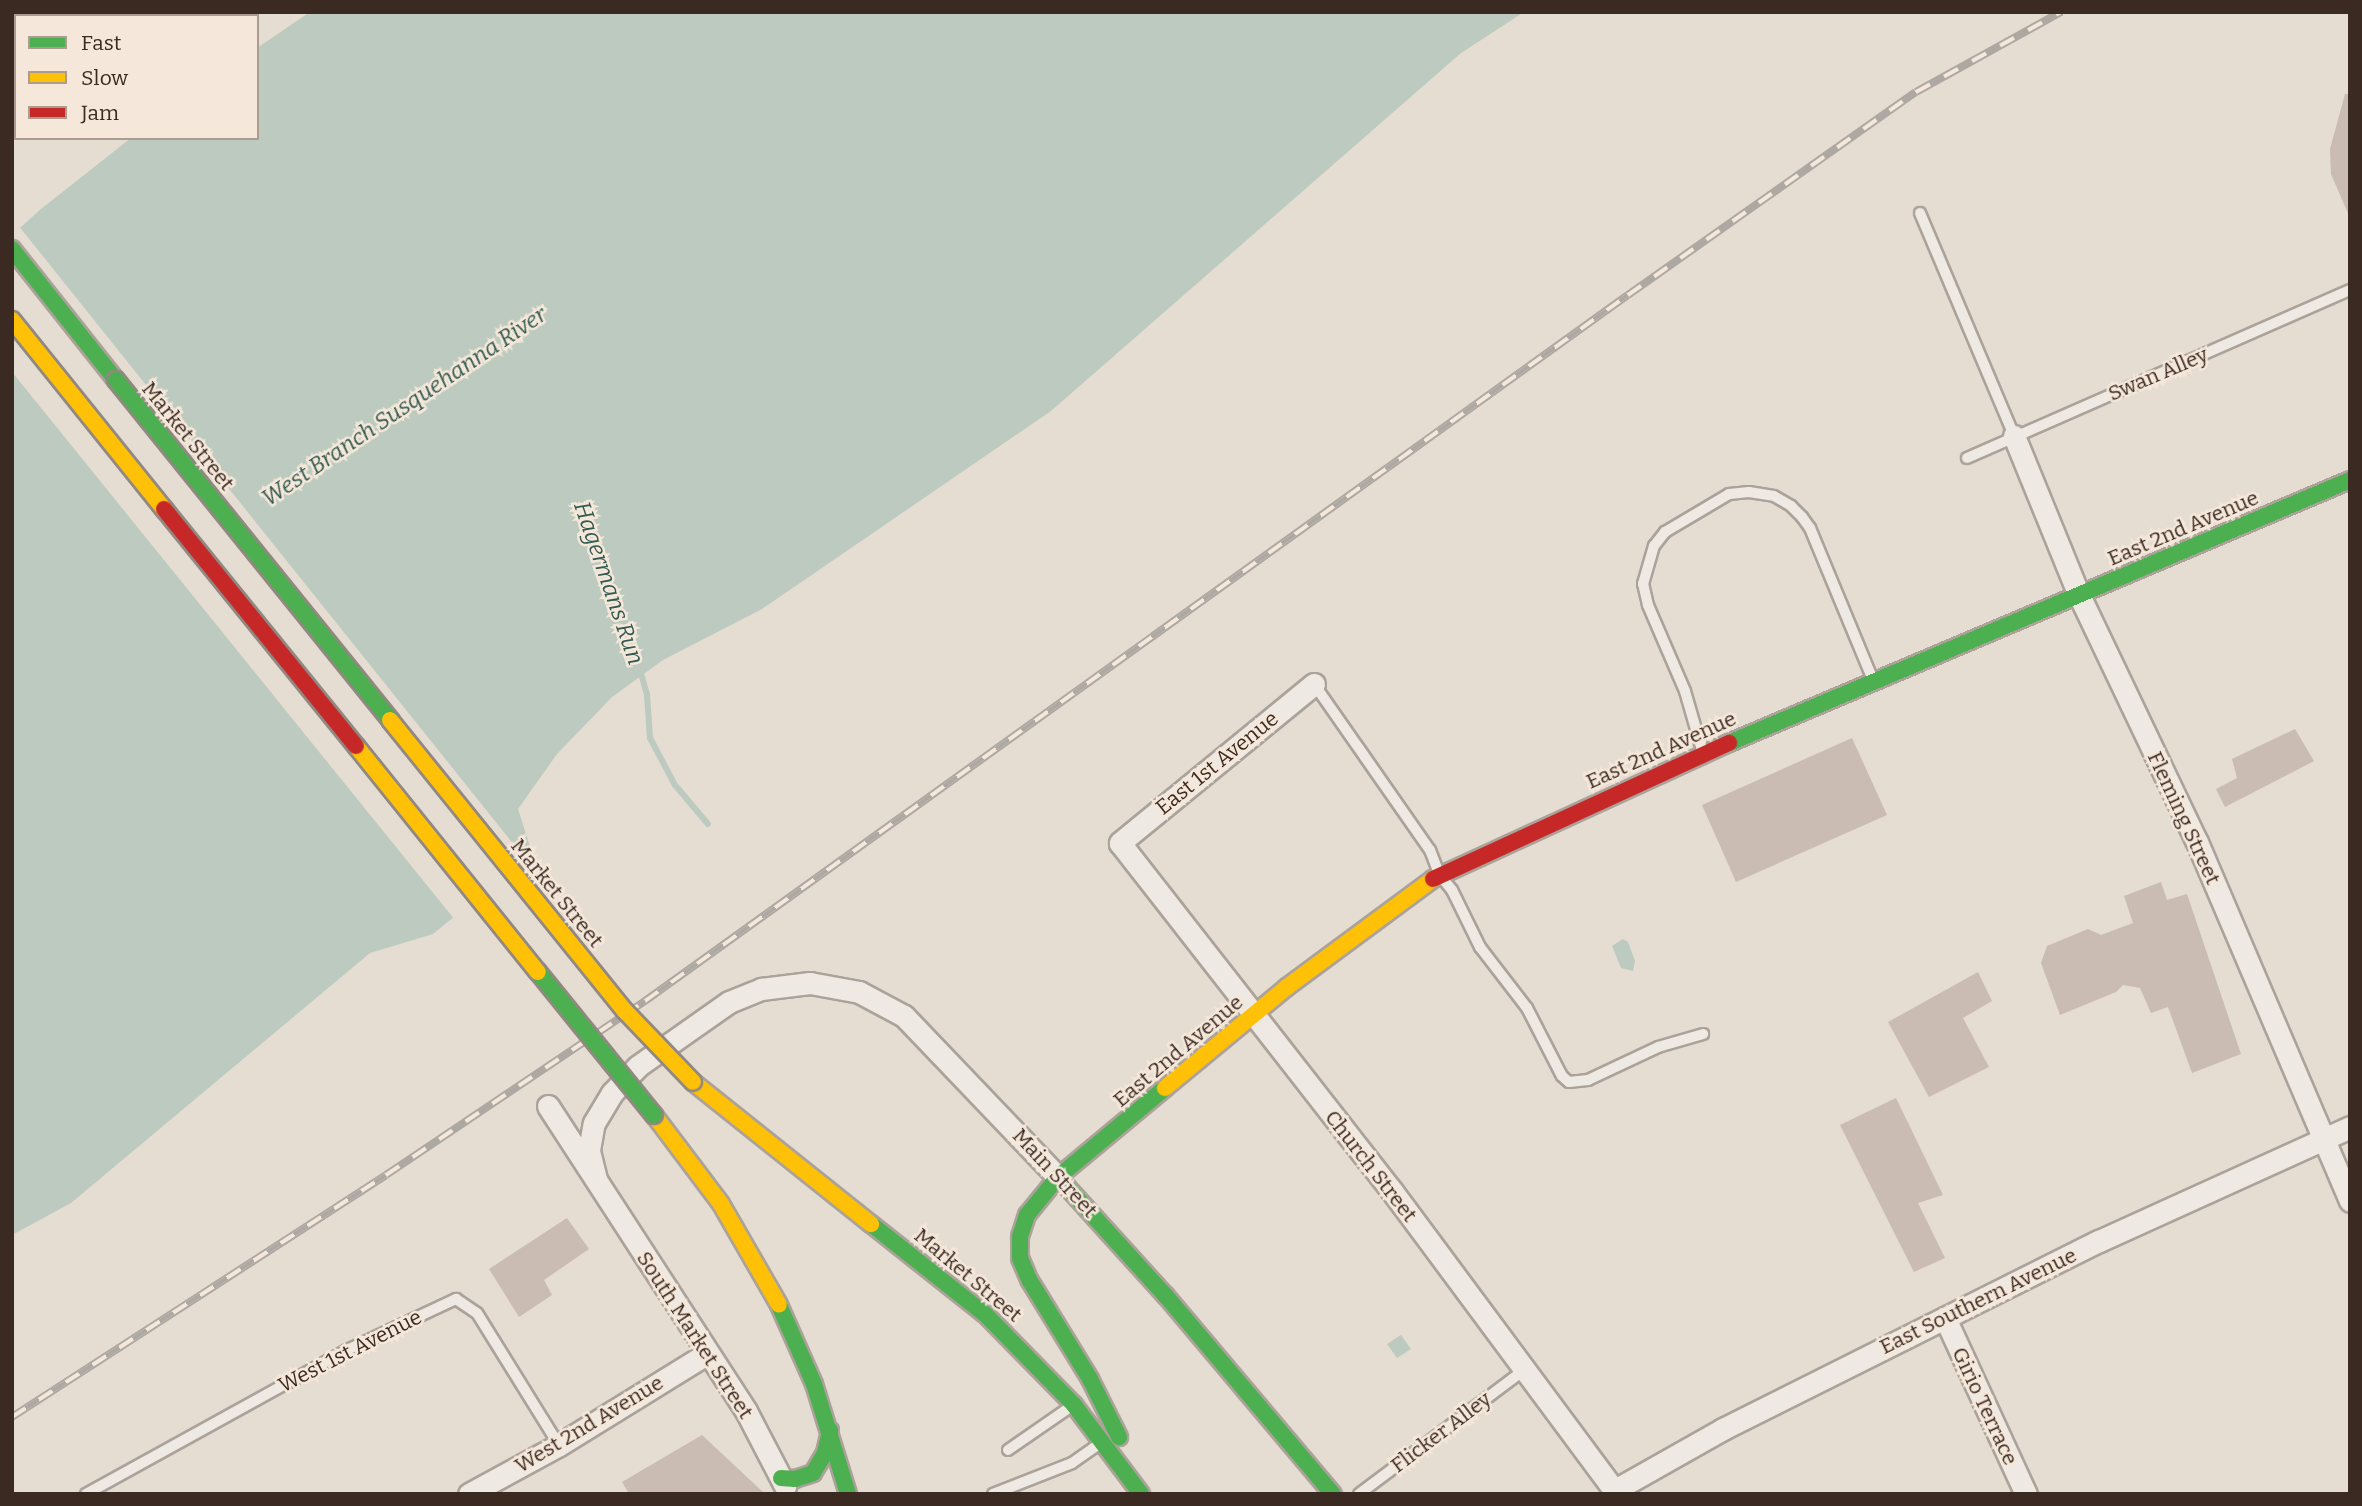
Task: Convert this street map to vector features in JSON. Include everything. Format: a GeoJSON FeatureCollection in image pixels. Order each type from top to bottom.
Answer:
{"type":"FeatureCollection","features":[{"type":"Feature","properties":{"kind":"main road","name":"Market Street"},"geometry":{"type":"LineString","coordinates":[[12,249],[625,1011],[693,1082],[956,1289],[1018,1345],[1104,1441],[1142,1494]]}},
{"type":"Feature","properties":{"kind":"main road"},"geometry":{"type":"LineString","coordinates":[[12,320],[707,1183],[760,1268],[798,1344],[830,1431],[848,1494]]}},
{"type":"Feature","properties":{"kind":"main road","name":"East 2nd Avenue"},"geometry":{"type":"LineString","coordinates":[[1142,1494],[1102,1401],[1030,1281],[1020,1258],[1020,1237],[1027,1215],[1058,1177],[1287,987],[1439,874],[1703,754],[2350,480]]}},
{"type":"Feature","properties":{"kind":"main road","name":"Main Street"},"geometry":{"type":"LineString","coordinates":[[1058,1177],[1166,1296],[1333,1494]]}},
{"type":"Feature","properties":{"kind":"main road"},"geometry":{"type":"LineString","coordinates":[[828,1486],[830,1431]]}},
{"type":"Feature","properties":{"kind":"main road"},"geometry":{"type":"LineString","coordinates":[[786,1486],[794,1479],[813,1473],[825,1453],[830,1431]]}},
{"type":"Feature","properties":{"kind":"street","name":"Fleming Street"},"geometry":{"type":"LineString","coordinates":[[2014,436],[2079,595],[2197,842],[2350,1201]]}},
{"type":"Feature","properties":{"kind":"street","name":"East 1st Avenue"},"geometry":{"type":"LineString","coordinates":[[1120,843],[1314,684]]}},
{"type":"Feature","properties":{"kind":"street","name":"Church Street"},"geometry":{"type":"LineString","coordinates":[[1120,843],[1392,1191],[1616,1492]]}},
{"type":"Feature","properties":{"kind":"street","name":"Main Street"},"geometry":{"type":"LineString","coordinates":[[711,1013],[744,995],[794,984],[843,987],[875,998],[918,1027],[1058,1177]]}},
{"type":"Feature","properties":{"kind":"street","name":"South Market Street"},"geometry":{"type":"LineString","coordinates":[[596,1180],[590,1162],[590,1135],[612,1093],[654,1053],[711,1013]]}},
{"type":"Feature","properties":{"kind":"street","name":"South Market Street"},"geometry":{"type":"LineString","coordinates":[[548,1106],[746,1411],[786,1486]]}},
{"type":"Feature","properties":{"kind":"street","name":"East Southern Avenue"},"geometry":{"type":"LineString","coordinates":[[1616,1492],[1723,1429],[1945,1318],[2196,1195],[2350,1127]]}},
{"type":"Feature","properties":{"kind":"street","name":"Girio Terrace"},"geometry":{"type":"LineString","coordinates":[[1945,1318],[2026,1494]]}},
{"type":"Feature","properties":{"kind":"street","name":"West 2nd Avenue"},"geometry":{"type":"LineString","coordinates":[[469,1494],[559,1445],[708,1353]]}},
{"type":"Feature","properties":{"kind":"lane"},"geometry":{"type":"LineString","coordinates":[[1920,213],[2014,436]]}},
{"type":"Feature","properties":{"kind":"lane","name":"Swan Alley"},"geometry":{"type":"LineString","coordinates":[[1966,458],[2350,290]]}},
{"type":"Feature","properties":{"kind":"lane"},"geometry":{"type":"LineString","coordinates":[[1703,754],[1685,691],[1648,605],[1643,584],[1654,546],[1665,532],[1729,494],[1749,492],[1774,496],[1802,517],[1874,682]]}},
{"type":"Feature","properties":{"kind":"lane"},"geometry":{"type":"LineString","coordinates":[[1314,684],[1430,850],[1439,874],[1452,890],[1480,947],[1527,1007],[1562,1076],[1569,1082],[1588,1080],[1658,1047],[1703,1034]]}},
{"type":"Feature","properties":{"kind":"lane","name":"West 1st Avenue"},"geometry":{"type":"LineString","coordinates":[[86,1494],[345,1352],[456,1299],[477,1313],[559,1445]]}},
{"type":"Feature","properties":{"kind":"lane","name":"Flicker Alley"},"geometry":{"type":"LineString","coordinates":[[1359,1494],[1524,1370]]}},
{"type":"Feature","properties":{"kind":"lane"},"geometry":{"type":"LineString","coordinates":[[1009,1450],[1074,1405]]}},
{"type":"Feature","properties":{"kind":"lane"},"geometry":{"type":"LineString","coordinates":[[993,1494],[1072,1463],[1104,1441]]}},
{"type":"Feature","properties":{"kind":"water","name":"West Branch Susquehanna River"},"geometry":{"type":"Polygon","coordinates":[[[310,12],[1524,12],[1461,53],[1051,411],[762,609],[663,660],[612,697],[557,754],[518,809],[532,853],[433,934],[370,953],[71,1203],[12,1235],[12,235],[128,140],[259,140],[259,47],[310,12]]]}},
{"type":"Feature","properties":{"kind":"water"},"geometry":{"type":"Polygon","coordinates":[[[1623,939],[1628,942],[1635,961],[1633,971],[1621,968],[1612,946],[1623,939]]]}},
{"type":"Feature","properties":{"kind":"water"},"geometry":{"type":"Polygon","coordinates":[[[1401,1335],[1411,1349],[1397,1358],[1387,1344],[1401,1335]]]}},
{"type":"Feature","properties":{"kind":"pier"},"geometry":{"type":"Polygon","coordinates":[[[18,225],[527,861],[455,920],[12,372],[12,231],[18,225]]]}},
{"type":"Feature","properties":{"kind":"building"},"geometry":{"type":"Polygon","coordinates":[[[2345,94],[2350,94],[2350,218],[2331,174],[2330,149],[2345,94]]]}},
{"type":"Feature","properties":{"kind":"building"},"geometry":{"type":"Polygon","coordinates":[[[2295,729],[2314,761],[2225,807],[2216,789],[2237,778],[2232,759],[2295,729]]]}},
{"type":"Feature","properties":{"kind":"building"},"geometry":{"type":"Polygon","coordinates":[[[1852,738],[1887,815],[1736,882],[1702,805],[1852,738]]]}},
{"type":"Feature","properties":{"kind":"building"},"geometry":{"type":"Polygon","coordinates":[[[2161,882],[2167,900],[2187,894],[2241,1054],[2192,1073],[2168,1007],[2151,1013],[2140,988],[2123,985],[2116,992],[2060,1015],[2041,963],[2047,946],[2088,929],[2101,935],[2133,923],[2124,896],[2161,882]]]}},
{"type":"Feature","properties":{"kind":"building"},"geometry":{"type":"Polygon","coordinates":[[[1978,972],[1992,1001],[1963,1018],[1989,1067],[1929,1097],[1888,1022],[1978,972]]]}},
{"type":"Feature","properties":{"kind":"building"},"geometry":{"type":"Polygon","coordinates":[[[1896,1098],[1943,1195],[1918,1203],[1945,1258],[1914,1272],[1840,1125],[1896,1098]]]}},
{"type":"Feature","properties":{"kind":"building"},"geometry":{"type":"Polygon","coordinates":[[[567,1218],[589,1249],[544,1280],[552,1295],[519,1317],[489,1269],[567,1218]]]}},
{"type":"Feature","properties":{"kind":"building"},"geometry":{"type":"Polygon","coordinates":[[[702,1435],[765,1494],[629,1494],[622,1482],[702,1435]]]}},
{"type":"Feature","properties":{"kind":"waterway","name":"Hagermans Run"},"geometry":{"type":"LineString","coordinates":[[640,670],[647,695],[650,738],[675,785],[708,824]]}},
{"type":"Feature","properties":{"kind":"railway"},"geometry":{"type":"LineString","coordinates":[[12,1417],[386,1175],[645,1001],[1628,295],[1916,92],[2061,12]]}},
{"type":"Feature","properties":{"kind":"traffic: fast"},"geometry":{"type":"LineString","coordinates":[[12,249],[116,380]]}},
{"type":"Feature","properties":{"kind":"traffic: fast"},"geometry":{"type":"LineString","coordinates":[[116,380],[390,720]]}},
{"type":"Feature","properties":{"kind":"traffic: fast"},"geometry":{"type":"LineString","coordinates":[[1729,743],[2350,480]]}},
{"type":"Feature","properties":{"kind":"traffic: fast"},"geometry":{"type":"LineString","coordinates":[[538,972],[654,1115]]}},
{"type":"Feature","properties":{"kind":"traffic: fast"},"geometry":{"type":"LineString","coordinates":[[1165,1088],[1058,1177],[1166,1296],[1333,1494]]}},
{"type":"Feature","properties":{"kind":"traffic: fast"},"geometry":{"type":"LineString","coordinates":[[1058,1177],[1027,1215],[1020,1237],[1020,1258],[1030,1281],[1090,1379],[1119,1437]]}},
{"type":"Feature","properties":{"kind":"traffic: fast"},"geometry":{"type":"LineString","coordinates":[[871,1224],[986,1315],[1074,1405],[1141,1494]]}},
{"type":"Feature","properties":{"kind":"traffic: fast"},"geometry":{"type":"LineString","coordinates":[[779,1305],[814,1384],[848,1494]]}},
{"type":"Feature","properties":{"kind":"traffic: fast"},"geometry":{"type":"LineString","coordinates":[[781,1478],[795,1479],[813,1473],[825,1453],[830,1431]]}},
{"type":"Feature","properties":{"kind":"traffic: slow"},"geometry":{"type":"LineString","coordinates":[[12,320],[164,509]]}},
{"type":"Feature","properties":{"kind":"traffic: slow"},"geometry":{"type":"LineString","coordinates":[[390,720],[625,1011],[693,1082]]}},
{"type":"Feature","properties":{"kind":"traffic: slow"},"geometry":{"type":"LineString","coordinates":[[356,746],[538,972]]}},
{"type":"Feature","properties":{"kind":"traffic: slow"},"geometry":{"type":"LineString","coordinates":[[1165,1088],[1287,987],[1433,879]]}},
{"type":"Feature","properties":{"kind":"traffic: slow"},"geometry":{"type":"LineString","coordinates":[[693,1082],[871,1224]]}},
{"type":"Feature","properties":{"kind":"traffic: slow"},"geometry":{"type":"LineString","coordinates":[[654,1115],[721,1204],[779,1305]]}},
{"type":"Feature","properties":{"kind":"traffic: jam"},"geometry":{"type":"LineString","coordinates":[[164,509],[356,746]]}},
{"type":"Feature","properties":{"kind":"traffic: jam"},"geometry":{"type":"LineString","coordinates":[[1433,879],[1729,743]]}}]}
